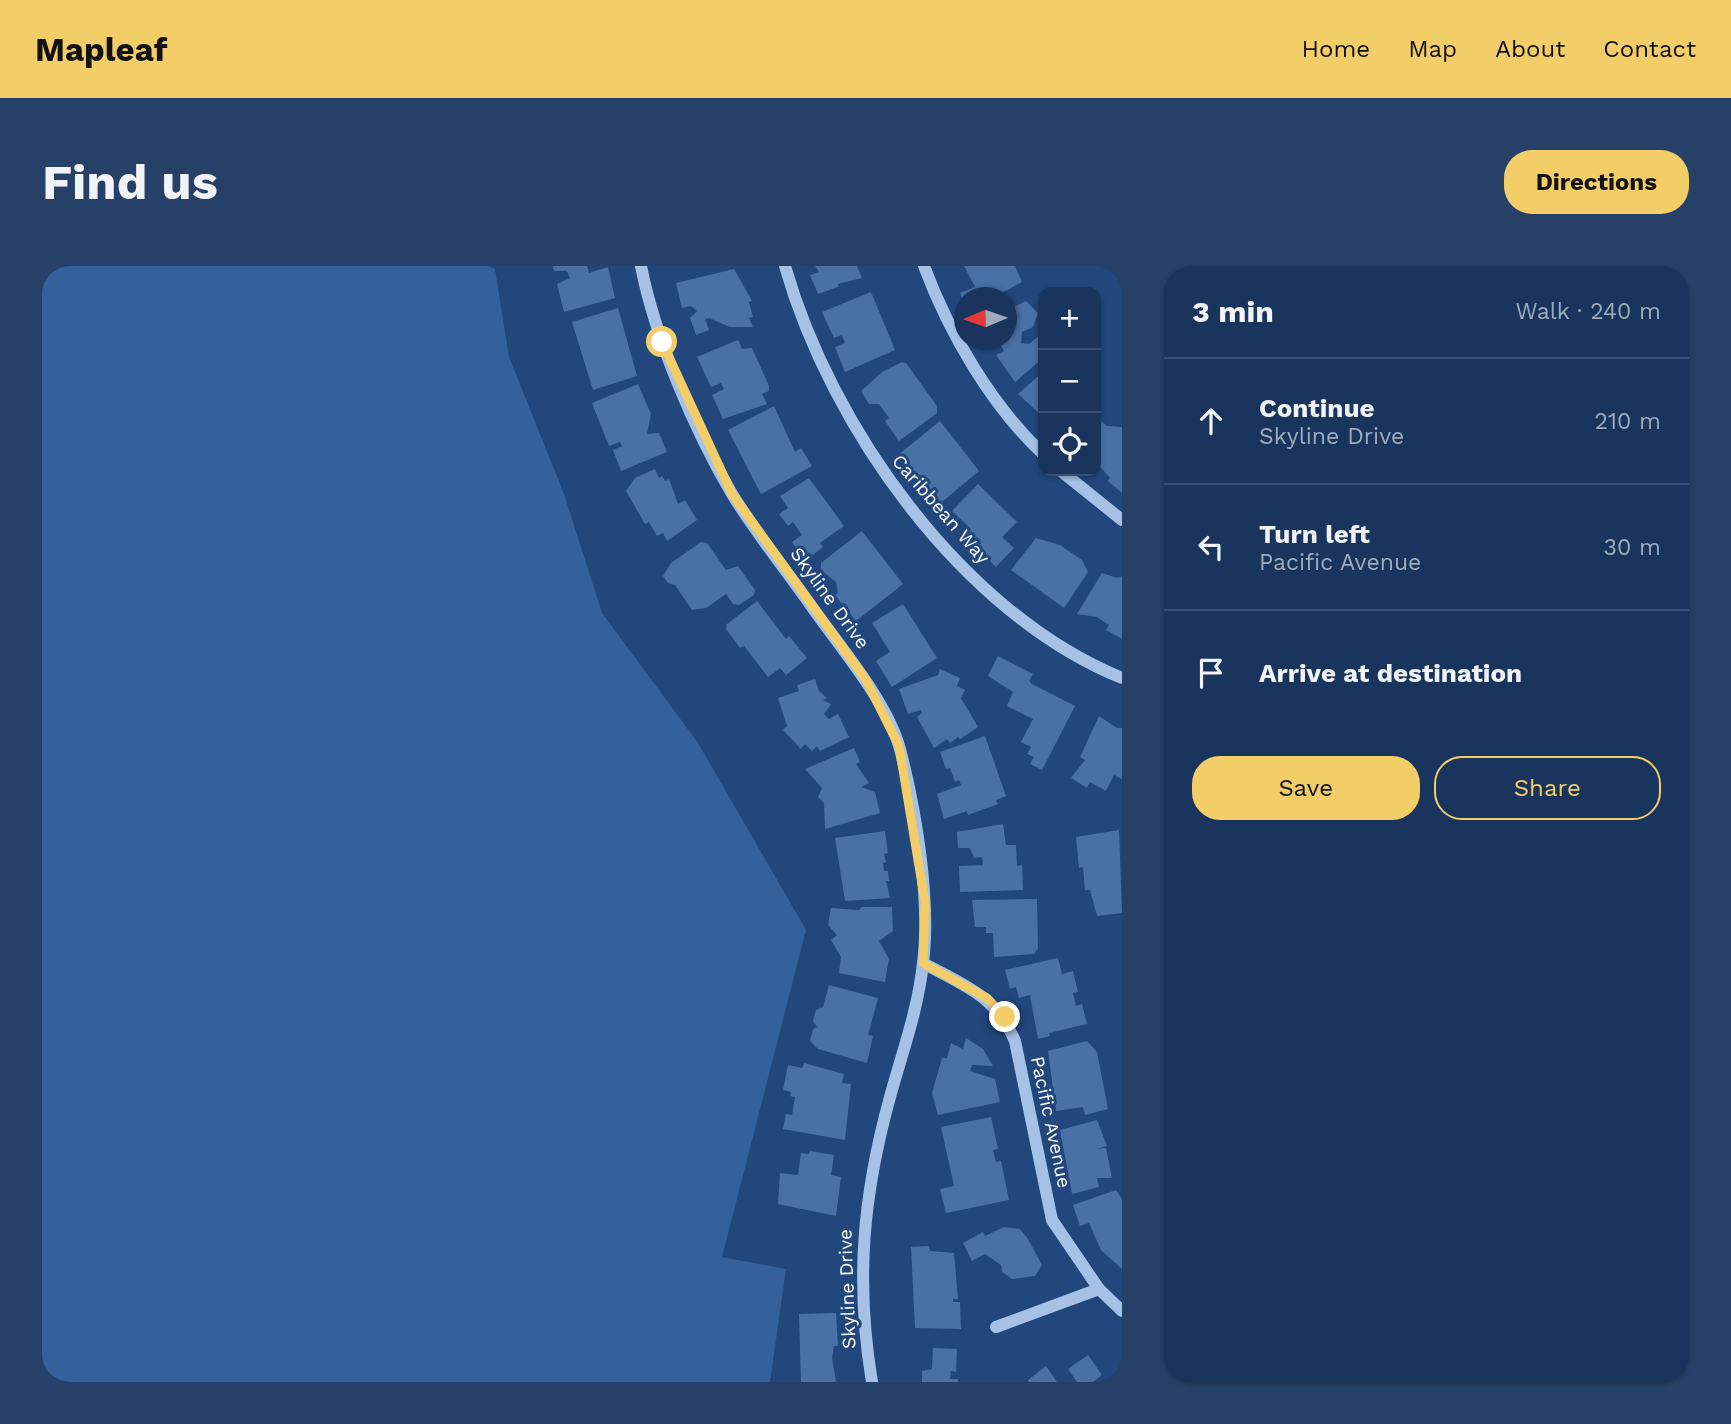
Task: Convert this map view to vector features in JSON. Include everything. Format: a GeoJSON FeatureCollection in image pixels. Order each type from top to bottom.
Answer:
{"type":"FeatureCollection","features":[{"type":"Feature","properties":{"kind":"street","name":"Skyline Drive"},"geometry":{"type":"LineString","coordinates":[[641,266],[662,342],[732,494],[866,680],[899,746],[925,902],[923,963],[909,1039],[891,1095],[868,1190],[862,1240],[864,1312],[872,1382]]}},
{"type":"Feature","properties":{"kind":"street","name":"Caribbean Way"},"geometry":{"type":"LineString","coordinates":[[785,266],[796,306],[844,411],[878,468],[915,513],[1008,608],[1046,638],[1098,669],[1122,678]]}},
{"type":"Feature","properties":{"kind":"street"},"geometry":{"type":"LineString","coordinates":[[924,266],[938,304],[969,356],[999,402],[1038,448]]}},
{"type":"Feature","properties":{"kind":"street"},"geometry":{"type":"LineString","coordinates":[[1067,476],[1122,520]]}},
{"type":"Feature","properties":{"kind":"street","name":"Pacific Avenue"},"geometry":{"type":"LineString","coordinates":[[923,963],[987,998],[1005,1017],[1015,1041],[1052,1220],[1099,1289],[1122,1311]]}},
{"type":"Feature","properties":{"kind":"street"},"geometry":{"type":"LineString","coordinates":[[996,1326],[1099,1289]]}},
{"type":"Feature","properties":{"kind":"shaded area"},"geometry":{"type":"Polygon","coordinates":[[[42,266],[489,266],[495,269],[509,357],[564,494],[602,613],[698,743],[806,930],[722,1257],[786,1269],[770,1382],[42,1382],[42,266]]]}},
{"type":"Feature","properties":{"kind":"building"},"geometry":{"type":"Polygon","coordinates":[[[553,266],[587,266],[589,273],[608,267],[615,298],[564,312],[557,284],[570,278],[567,271],[554,271],[553,266]]]}},
{"type":"Feature","properties":{"kind":"building"},"geometry":{"type":"Polygon","coordinates":[[[815,266],[857,266],[862,278],[838,284],[838,287],[818,294],[810,275],[819,272],[815,266]]]}},
{"type":"Feature","properties":{"kind":"building"},"geometry":{"type":"Polygon","coordinates":[[[964,266],[1015,266],[1022,282],[1013,287],[975,287],[964,266]]]}},
{"type":"Feature","properties":{"kind":"building"},"geometry":{"type":"Polygon","coordinates":[[[734,269],[752,301],[749,302],[753,317],[749,318],[753,327],[730,327],[709,318],[705,319],[709,330],[696,335],[690,318],[697,311],[691,306],[682,308],[676,283],[734,269]]]}},
{"type":"Feature","properties":{"kind":"building"},"geometry":{"type":"Polygon","coordinates":[[[871,292],[895,350],[845,372],[835,347],[845,343],[842,335],[834,338],[822,312],[871,292]]]}},
{"type":"Feature","properties":{"kind":"building"},"geometry":{"type":"Polygon","coordinates":[[[1026,301],[1038,313],[1033,327],[1022,332],[1021,343],[1029,344],[1038,337],[1038,362],[1015,382],[996,355],[1003,350],[1017,350],[1017,306],[1026,301]]]}},
{"type":"Feature","properties":{"kind":"building"},"geometry":{"type":"Polygon","coordinates":[[[618,308],[637,376],[593,390],[572,322],[618,308]]]}},
{"type":"Feature","properties":{"kind":"building"},"geometry":{"type":"Polygon","coordinates":[[[738,340],[742,349],[752,348],[769,386],[769,391],[762,394],[767,404],[723,419],[712,395],[724,389],[721,383],[711,387],[697,357],[738,340]]]}},
{"type":"Feature","properties":{"kind":"building"},"geometry":{"type":"Polygon","coordinates":[[[902,362],[906,363],[937,406],[937,413],[899,441],[885,421],[889,418],[879,404],[869,404],[861,391],[882,372],[902,362]]]}},
{"type":"Feature","properties":{"kind":"building"},"geometry":{"type":"Polygon","coordinates":[[[1038,376],[1038,412],[1018,394],[1038,376]]]}},
{"type":"Feature","properties":{"kind":"building"},"geometry":{"type":"Polygon","coordinates":[[[638,384],[651,414],[647,434],[659,433],[667,452],[621,471],[613,450],[622,446],[620,442],[609,446],[592,403],[638,384]]]}},
{"type":"Feature","properties":{"kind":"building"},"geometry":{"type":"Polygon","coordinates":[[[774,406],[795,452],[801,448],[812,466],[761,494],[728,430],[774,406]]]}},
{"type":"Feature","properties":{"kind":"building"},"geometry":{"type":"Polygon","coordinates":[[[940,421],[979,471],[936,507],[898,455],[940,421]]]}},
{"type":"Feature","properties":{"kind":"building"},"geometry":{"type":"Polygon","coordinates":[[[1101,421],[1107,426],[1122,427],[1122,493],[1108,481],[1110,478],[1101,468],[1101,421]]]}},
{"type":"Feature","properties":{"kind":"building"},"geometry":{"type":"Polygon","coordinates":[[[655,469],[659,478],[662,476],[665,481],[669,479],[678,504],[685,500],[697,520],[667,541],[663,533],[657,536],[649,522],[645,524],[626,491],[635,478],[655,469]]]}},
{"type":"Feature","properties":{"kind":"building"},"geometry":{"type":"Polygon","coordinates":[[[809,478],[844,526],[820,543],[823,547],[805,561],[792,542],[802,535],[793,522],[788,526],[779,514],[788,508],[780,496],[809,478]]]}},
{"type":"Feature","properties":{"kind":"building"},"geometry":{"type":"Polygon","coordinates":[[[978,484],[1017,522],[1002,537],[1014,548],[996,567],[977,548],[981,543],[968,531],[971,529],[952,511],[978,484]]]}},
{"type":"Feature","properties":{"kind":"building"},"geometry":{"type":"Polygon","coordinates":[[[862,531],[903,584],[856,621],[835,595],[838,593],[836,582],[821,570],[821,563],[862,531]]]}},
{"type":"Feature","properties":{"kind":"building"},"geometry":{"type":"Polygon","coordinates":[[[1036,538],[1060,545],[1082,560],[1088,572],[1064,608],[1011,570],[1036,538]]]}},
{"type":"Feature","properties":{"kind":"building"},"geometry":{"type":"Polygon","coordinates":[[[701,542],[707,543],[726,570],[738,566],[755,590],[754,595],[739,605],[733,604],[726,594],[706,608],[692,610],[675,585],[668,583],[663,576],[671,563],[701,542]]]}},
{"type":"Feature","properties":{"kind":"building"},"geometry":{"type":"Polygon","coordinates":[[[1102,573],[1117,578],[1122,576],[1122,639],[1106,630],[1109,625],[1097,617],[1077,614],[1102,573]]]}},
{"type":"Feature","properties":{"kind":"building"},"geometry":{"type":"Polygon","coordinates":[[[757,601],[786,639],[789,636],[807,658],[786,675],[780,668],[768,677],[744,646],[740,648],[726,629],[727,624],[757,601]]]}},
{"type":"Feature","properties":{"kind":"building"},"geometry":{"type":"Polygon","coordinates":[[[903,604],[937,658],[892,687],[876,661],[890,652],[872,623],[903,604]]]}},
{"type":"Feature","properties":{"kind":"building"},"geometry":{"type":"Polygon","coordinates":[[[998,656],[1033,674],[1029,681],[1032,684],[1075,706],[1042,770],[1030,764],[1034,757],[1027,754],[1031,747],[1021,742],[1033,719],[1007,706],[1013,692],[988,676],[998,656]]]}},
{"type":"Feature","properties":{"kind":"building"},"geometry":{"type":"Polygon","coordinates":[[[940,669],[960,678],[957,686],[965,690],[961,698],[978,727],[960,739],[958,737],[950,743],[947,739],[934,748],[917,717],[922,713],[921,710],[908,714],[899,689],[938,675],[940,669]]]}},
{"type":"Feature","properties":{"kind":"building"},"geometry":{"type":"Polygon","coordinates":[[[815,679],[819,691],[827,698],[823,700],[831,704],[824,714],[829,719],[838,714],[849,737],[820,751],[817,746],[812,751],[805,744],[801,749],[783,730],[787,726],[778,698],[799,691],[797,685],[815,679]]]}},
{"type":"Feature","properties":{"kind":"building"},"geometry":{"type":"Polygon","coordinates":[[[1099,716],[1117,728],[1122,728],[1122,779],[1114,775],[1106,791],[1090,782],[1087,788],[1071,778],[1085,760],[1080,757],[1099,716]]]}},
{"type":"Feature","properties":{"kind":"building"},"geometry":{"type":"Polygon","coordinates":[[[985,736],[1006,796],[996,800],[998,804],[968,815],[967,811],[944,819],[937,794],[961,785],[959,780],[955,782],[950,768],[946,769],[940,752],[985,736]]]}},
{"type":"Feature","properties":{"kind":"building"},"geometry":{"type":"Polygon","coordinates":[[[854,748],[860,762],[856,764],[869,783],[861,787],[875,792],[880,813],[825,829],[824,803],[818,797],[822,788],[805,769],[854,748]]]}},
{"type":"Feature","properties":{"kind":"building"},"geometry":{"type":"Polygon","coordinates":[[[1003,824],[1006,845],[1016,845],[1017,866],[1022,865],[1023,890],[960,892],[959,866],[983,865],[982,857],[974,858],[970,848],[958,848],[957,832],[1003,824]]]}},
{"type":"Feature","properties":{"kind":"building"},"geometry":{"type":"Polygon","coordinates":[[[1119,830],[1122,913],[1097,916],[1090,890],[1085,890],[1083,867],[1079,868],[1076,837],[1119,830]]]}},
{"type":"Feature","properties":{"kind":"building"},"geometry":{"type":"Polygon","coordinates":[[[885,831],[888,853],[884,854],[886,862],[883,863],[884,871],[888,871],[889,881],[886,881],[890,898],[845,901],[835,838],[885,831]]]}},
{"type":"Feature","properties":{"kind":"building"},"geometry":{"type":"Polygon","coordinates":[[[1037,899],[1038,948],[1034,954],[994,957],[993,933],[986,933],[986,927],[975,927],[972,900],[1037,899]]]}},
{"type":"Feature","properties":{"kind":"building"},"geometry":{"type":"Polygon","coordinates":[[[862,907],[892,907],[893,931],[879,941],[889,959],[885,982],[839,973],[841,957],[831,940],[837,935],[828,925],[831,908],[859,910],[862,907]]]}},
{"type":"Feature","properties":{"kind":"building"},"geometry":{"type":"Polygon","coordinates":[[[1058,958],[1062,974],[1073,971],[1078,992],[1073,993],[1076,1006],[1082,1004],[1087,1024],[1049,1033],[1050,1036],[1038,1039],[1030,995],[1019,998],[1016,987],[1010,989],[1005,970],[1058,958]]]}},
{"type":"Feature","properties":{"kind":"building"},"geometry":{"type":"Polygon","coordinates":[[[829,985],[878,998],[868,1035],[873,1036],[867,1063],[818,1049],[810,1041],[813,1029],[817,1027],[813,1021],[816,1010],[823,1007],[829,985]]]}},
{"type":"Feature","properties":{"kind":"building"},"geometry":{"type":"Polygon","coordinates":[[[966,1038],[983,1049],[993,1066],[972,1065],[970,1071],[995,1079],[1000,1102],[938,1115],[932,1093],[942,1058],[947,1058],[951,1043],[963,1049],[966,1038]]]}},
{"type":"Feature","properties":{"kind":"building"},"geometry":{"type":"Polygon","coordinates":[[[1087,1041],[1097,1052],[1108,1109],[1085,1115],[1083,1107],[1056,1111],[1048,1051],[1087,1041]]]}},
{"type":"Feature","properties":{"kind":"building"},"geometry":{"type":"Polygon","coordinates":[[[804,1063],[844,1074],[842,1083],[851,1084],[845,1140],[783,1129],[786,1114],[792,1115],[795,1097],[790,1096],[791,1092],[783,1090],[788,1065],[802,1068],[804,1063]]]}},
{"type":"Feature","properties":{"kind":"building"},"geometry":{"type":"Polygon","coordinates":[[[991,1117],[998,1149],[993,1150],[996,1162],[1001,1161],[1009,1200],[946,1213],[940,1189],[954,1186],[941,1127],[991,1117]]]}},
{"type":"Feature","properties":{"kind":"building"},"geometry":{"type":"Polygon","coordinates":[[[1097,1120],[1107,1146],[1097,1149],[1106,1148],[1112,1178],[1097,1178],[1099,1187],[1072,1194],[1060,1130],[1097,1120]]]}},
{"type":"Feature","properties":{"kind":"building"},"geometry":{"type":"Polygon","coordinates":[[[810,1151],[834,1155],[831,1175],[841,1177],[836,1216],[778,1204],[780,1173],[798,1175],[801,1153],[809,1154],[810,1151]]]}},
{"type":"Feature","properties":{"kind":"building"},"geometry":{"type":"Polygon","coordinates":[[[1116,1190],[1122,1199],[1122,1269],[1101,1250],[1089,1223],[1080,1226],[1073,1205],[1116,1190]]]}},
{"type":"Feature","properties":{"kind":"building"},"geometry":{"type":"Polygon","coordinates":[[[1004,1227],[1020,1229],[1028,1239],[1042,1265],[1035,1276],[1012,1279],[1002,1272],[1001,1265],[985,1254],[972,1261],[963,1243],[983,1232],[985,1236],[1004,1227]]]}},
{"type":"Feature","properties":{"kind":"building"},"geometry":{"type":"Polygon","coordinates":[[[929,1246],[930,1251],[954,1253],[958,1299],[953,1299],[953,1302],[960,1302],[961,1329],[915,1328],[911,1247],[929,1246]]]}},
{"type":"Feature","properties":{"kind":"building"},"geometry":{"type":"Polygon","coordinates":[[[836,1313],[838,1346],[834,1346],[832,1358],[836,1382],[801,1382],[799,1314],[836,1313]]]}},
{"type":"Feature","properties":{"kind":"building"},"geometry":{"type":"Polygon","coordinates":[[[933,1348],[957,1349],[956,1372],[951,1371],[950,1379],[958,1379],[958,1382],[922,1382],[922,1371],[932,1369],[933,1348]]]}},
{"type":"Feature","properties":{"kind":"building"},"geometry":{"type":"Polygon","coordinates":[[[1088,1355],[1102,1375],[1093,1382],[1077,1382],[1068,1369],[1088,1355]]]}},
{"type":"Feature","properties":{"kind":"building"},"geometry":{"type":"Polygon","coordinates":[[[1046,1366],[1057,1382],[1029,1382],[1028,1380],[1046,1366]]]}},
{"type":"Feature","properties":{"kind":"route"},"geometry":{"type":"LineString","coordinates":[[662,342],[701,432],[732,494],[866,680],[899,746],[925,902],[923,963],[987,998],[1005,1017]]}}]}
